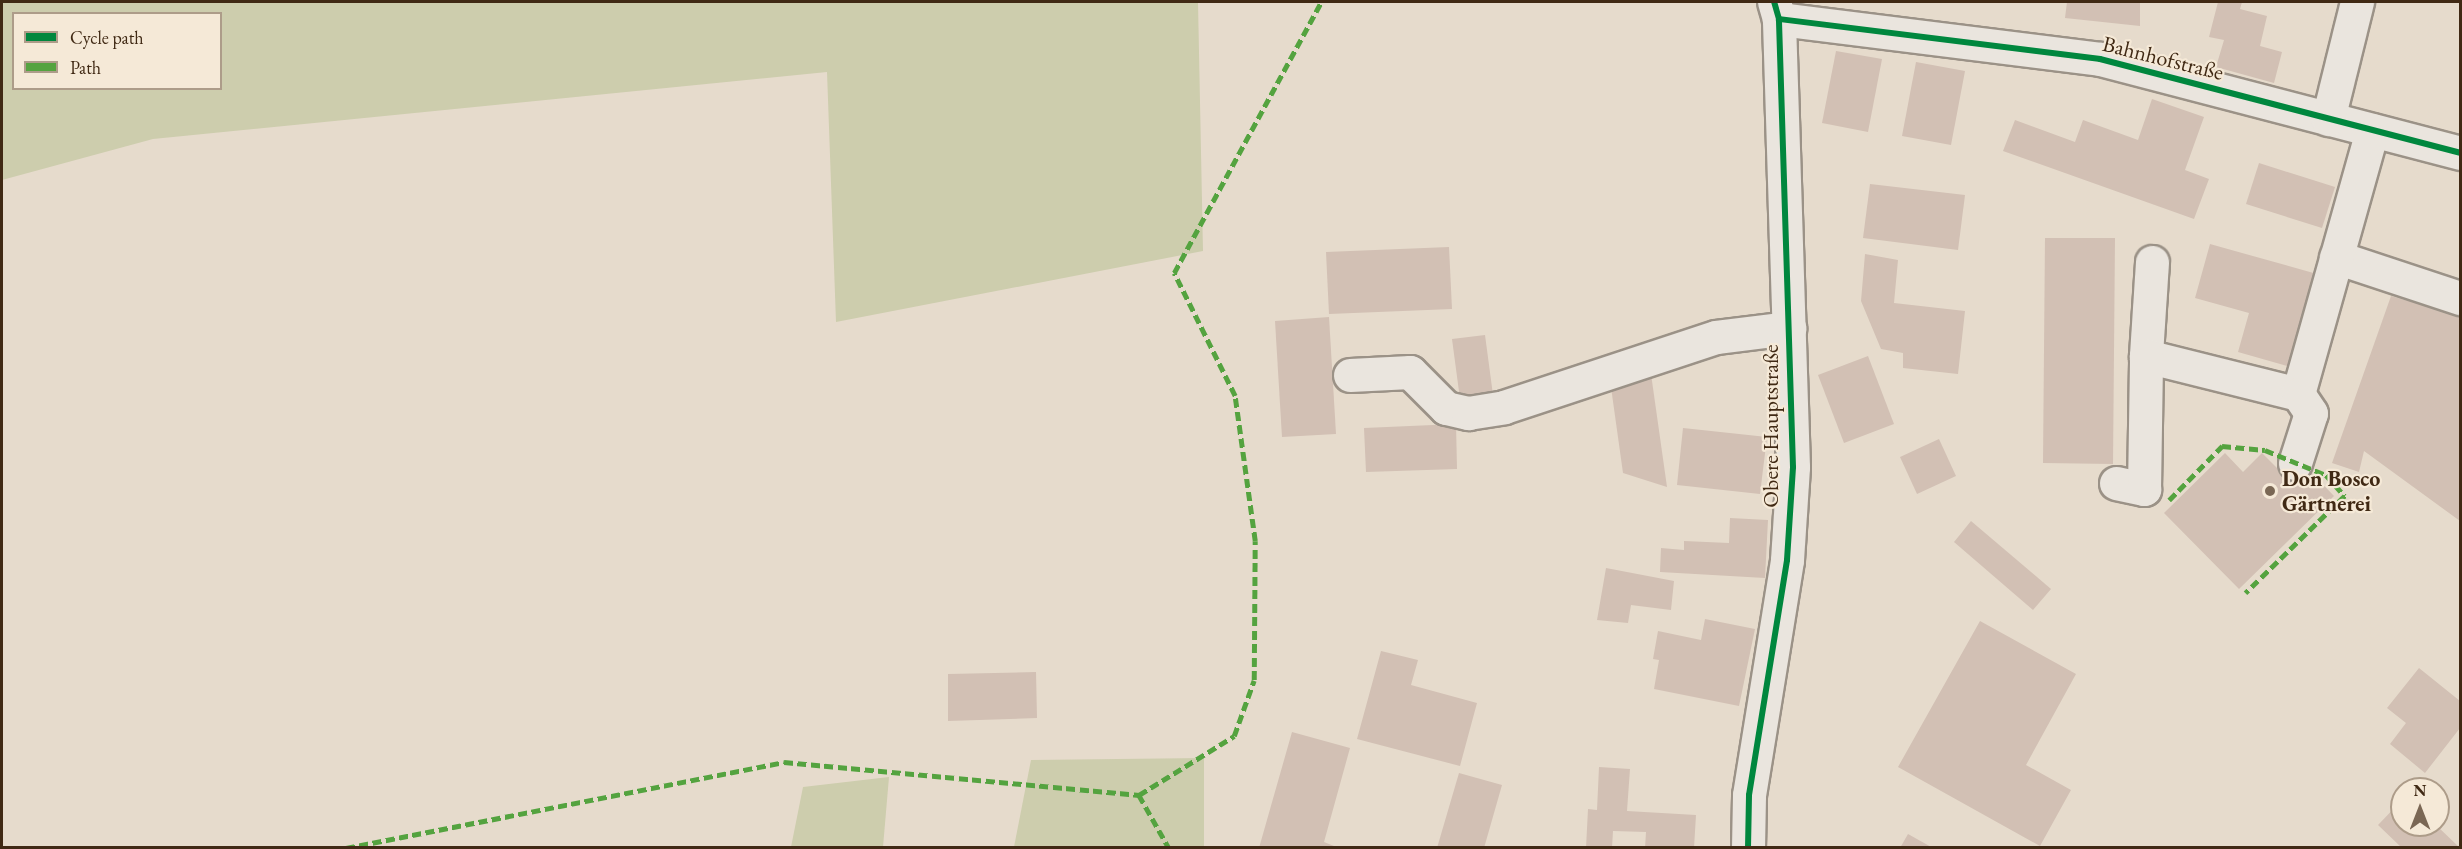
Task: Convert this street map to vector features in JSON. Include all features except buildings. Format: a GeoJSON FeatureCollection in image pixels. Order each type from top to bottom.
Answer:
{"type":"FeatureCollection","features":[{"type":"Feature","properties":{"kind":"street"},"geometry":{"type":"LineString","coordinates":[[2328,119],[2357,2]]}},
{"type":"Feature","properties":{"kind":"street","name":"Bahnhofstraße"},"geometry":{"type":"LineString","coordinates":[[1777,10],[2100,59],[2460,153]]}},
{"type":"Feature","properties":{"kind":"street","name":"Obere Hauptstraße"},"geometry":{"type":"LineString","coordinates":[[1748,848],[1749,795],[1787,560],[1793,467],[1777,10]]}},
{"type":"Feature","properties":{"kind":"street"},"geometry":{"type":"LineString","coordinates":[[2298,394],[2372,130]]}},
{"type":"Feature","properties":{"kind":"street"},"geometry":{"type":"LineString","coordinates":[[2336,257],[2460,298]]}},
{"type":"Feature","properties":{"kind":"street"},"geometry":{"type":"LineString","coordinates":[[2116,483],[2144,489],[2146,356],[2152,262]]}},
{"type":"Feature","properties":{"kind":"street"},"geometry":{"type":"LineString","coordinates":[[1350,375],[1410,372],[1446,408],[1468,413],[1504,407],[1716,338],[1789,328]]}},
{"type":"Feature","properties":{"kind":"street"},"geometry":{"type":"LineString","coordinates":[[2146,356],[2298,394],[2311,413],[2295,463]]}},
{"type":"Feature","properties":{"kind":"green space"},"geometry":{"type":"Polygon","coordinates":[[[2,2],[1198,2],[1203,251],[836,322],[827,72],[153,139],[2,180],[2,2]]]}},
{"type":"Feature","properties":{"kind":"green space"},"geometry":{"type":"Polygon","coordinates":[[[1204,758],[1204,847],[1014,847],[1031,760],[1204,758]]]}},
{"type":"Feature","properties":{"kind":"green space"},"geometry":{"type":"Polygon","coordinates":[[[889,777],[883,847],[791,847],[803,787],[889,777]]]}},
{"type":"Feature","properties":{"kind":"marked path"},"geometry":{"type":"LineString","coordinates":[[346,848],[784,762],[1139,795],[1234,736],[1254,680],[1255,541],[1235,396],[1174,273],[1321,2]]}},
{"type":"Feature","properties":{"kind":"marked path"},"geometry":{"type":"LineString","coordinates":[[2169,500],[2222,446],[2265,450],[2326,475],[2345,496],[2246,593]]}},
{"type":"Feature","properties":{"kind":"marked path"},"geometry":{"type":"LineString","coordinates":[[1139,795],[1169,848]]}},
{"type":"Feature","properties":{"kind":"cycle path"},"geometry":{"type":"LineString","coordinates":[[1748,848],[1749,795],[1787,560],[1793,467],[1779,19],[1774,2]]}},
{"type":"Feature","properties":{"kind":"cycle path"},"geometry":{"type":"LineString","coordinates":[[1779,19],[2100,59],[2460,153]]}},
{"type":"Feature","properties":{"kind":"place","name":"Don Bosco Gärtnerei"},"geometry":{"type":"Point","coordinates":[2270,491]}}]}
